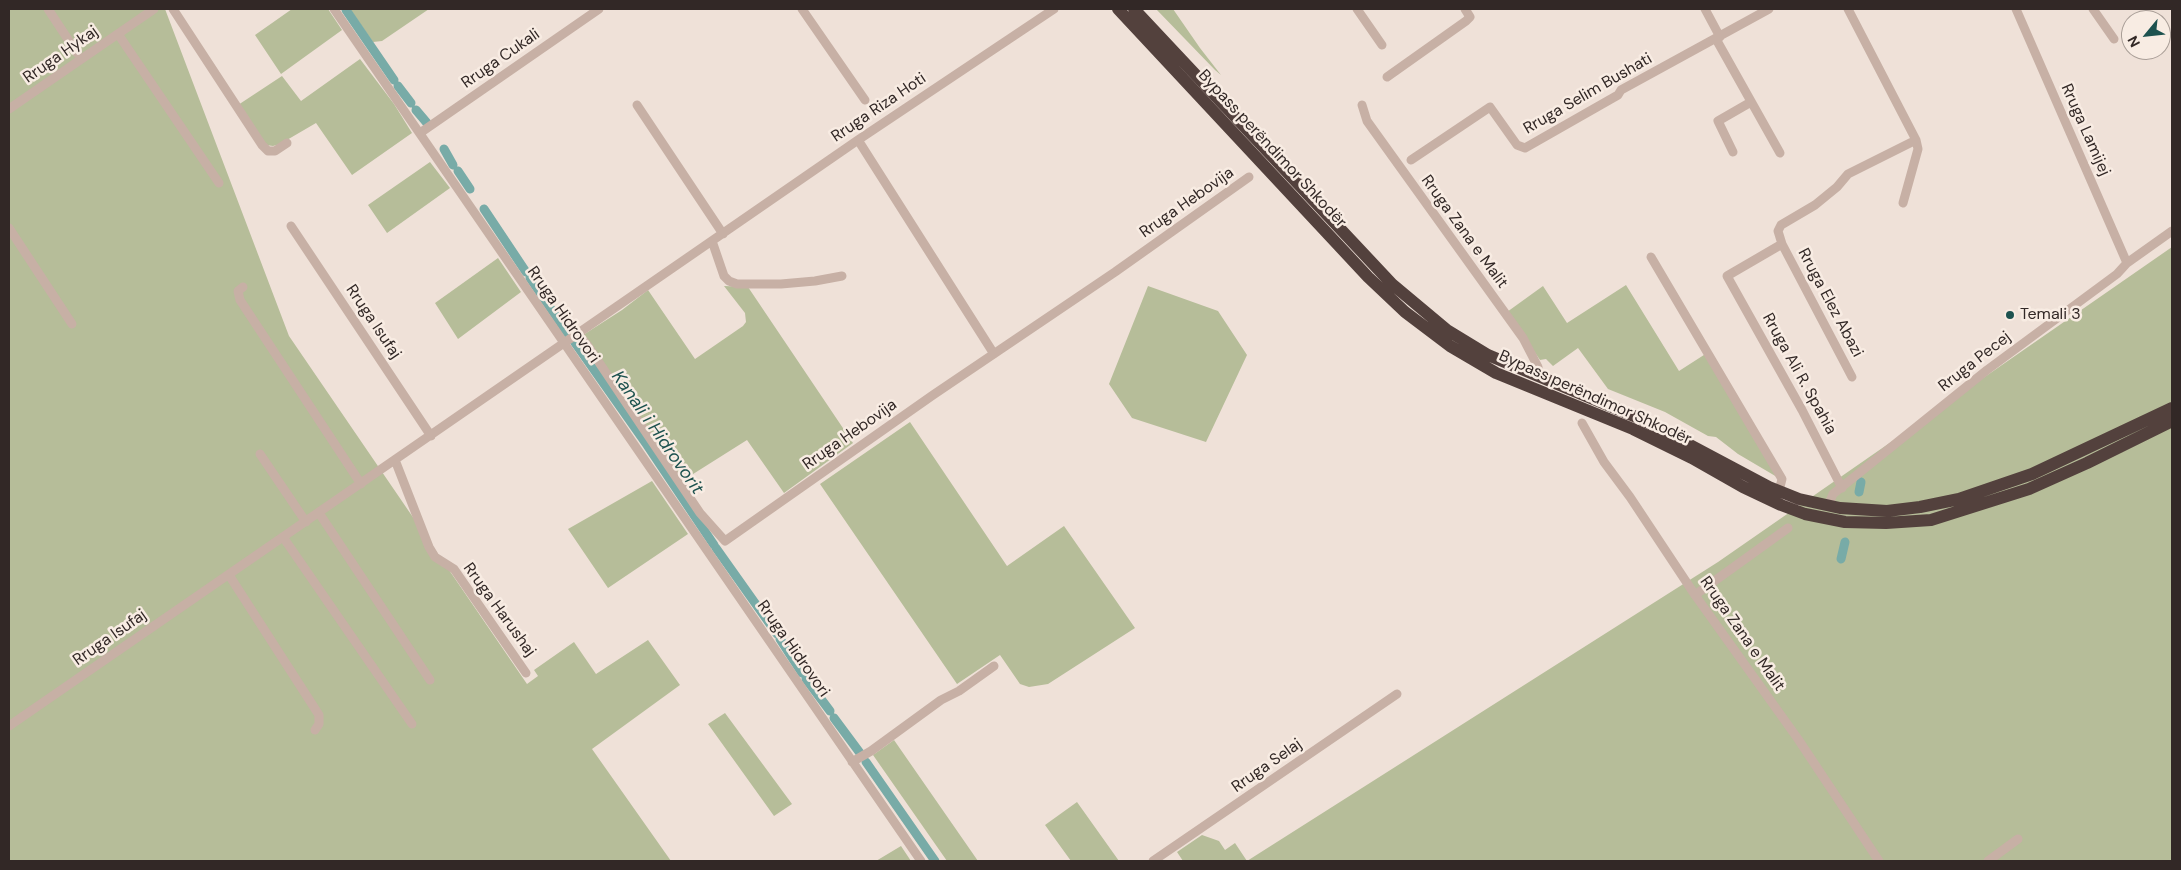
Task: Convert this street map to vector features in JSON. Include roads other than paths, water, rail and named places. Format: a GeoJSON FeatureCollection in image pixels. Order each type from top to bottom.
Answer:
{"type":"FeatureCollection","features":[{"type":"Feature","properties":{"kind":"highway","name":"Bypass perëndimor Shkodër"},"geometry":{"type":"LineString","coordinates":[[1118,9],[1368,277],[1405,312],[1450,346],[1496,373],[1633,429],[1692,458],[1742,487],[1804,514],[1845,522],[1886,523],[1931,520],[2029,489],[2172,421]]}},
{"type":"Feature","properties":{"kind":"highway","name":"Bypass perëndimor Shkodër"},"geometry":{"type":"LineString","coordinates":[[1134,9],[1331,220],[1408,299],[1467,343],[1538,378],[1641,419],[1779,491],[1799,499],[1840,508],[1887,511],[1920,508],[1959,499],[2032,474],[2172,408]]}},
{"type":"Feature","properties":{"kind":"street"},"geometry":{"type":"LineString","coordinates":[[48,9],[77,53]]}},
{"type":"Feature","properties":{"kind":"street","name":"Rruga Hykaj"},"geometry":{"type":"LineString","coordinates":[[9,109],[154,9]]}},
{"type":"Feature","properties":{"kind":"street"},"geometry":{"type":"LineString","coordinates":[[173,9],[262,145],[268,151],[275,151],[287,143]]}},
{"type":"Feature","properties":{"kind":"street","name":"Rruga Hidrovori"},"geometry":{"type":"LineString","coordinates":[[334,9],[921,861]]}},
{"type":"Feature","properties":{"kind":"street","name":"Rruga Cukali"},"geometry":{"type":"LineString","coordinates":[[420,133],[599,9]]}},
{"type":"Feature","properties":{"kind":"street"},"geometry":{"type":"LineString","coordinates":[[802,9],[865,100]]}},
{"type":"Feature","properties":{"kind":"street","name":"Rruga Riza Hoti"},"geometry":{"type":"LineString","coordinates":[[564,344],[858,140],[1054,9]]}},
{"type":"Feature","properties":{"kind":"street"},"geometry":{"type":"LineString","coordinates":[[1357,9],[1382,45]]}},
{"type":"Feature","properties":{"kind":"street"},"geometry":{"type":"LineString","coordinates":[[1705,9],[1751,102],[1780,153]]}},
{"type":"Feature","properties":{"kind":"street","name":"Rruga Selim Bushati"},"geometry":{"type":"LineString","coordinates":[[1411,160],[1490,107],[1517,145],[1526,148],[1618,95],[1621,90],[1769,9]]}},
{"type":"Feature","properties":{"kind":"street"},"geometry":{"type":"LineString","coordinates":[[1848,9],[1916,140],[1918,149],[1903,203]]}},
{"type":"Feature","properties":{"kind":"street","name":"Rruga Lamijej"},"geometry":{"type":"LineString","coordinates":[[2016,9],[2127,263]]}},
{"type":"Feature","properties":{"kind":"street"},"geometry":{"type":"LineString","coordinates":[[2093,9],[2114,40]]}},
{"type":"Feature","properties":{"kind":"street"},"geometry":{"type":"LineString","coordinates":[[1387,78],[1431,48],[1468,13]]}},
{"type":"Feature","properties":{"kind":"street"},"geometry":{"type":"LineString","coordinates":[[118,34],[219,183]]}},
{"type":"Feature","properties":{"kind":"street"},"geometry":{"type":"LineString","coordinates":[[1733,152],[1718,122],[1751,102]]}},
{"type":"Feature","properties":{"kind":"street"},"geometry":{"type":"LineString","coordinates":[[637,105],[723,234]]}},
{"type":"Feature","properties":{"kind":"street","name":"Rruga Zana e Malit"},"geometry":{"type":"LineString","coordinates":[[1362,105],[1367,120],[1523,338],[1538,367],[1538,378]]}},
{"type":"Feature","properties":{"kind":"street"},"geometry":{"type":"LineString","coordinates":[[858,140],[994,354]]}},
{"type":"Feature","properties":{"kind":"street","name":"Rruga Elez Abazi"},"geometry":{"type":"LineString","coordinates":[[1852,377],[1782,244],[1778,231],[1781,225],[1816,205],[1838,188],[1848,174],[1916,140]]}},
{"type":"Feature","properties":{"kind":"street","name":"Rruga Hebovija"},"geometry":{"type":"LineString","coordinates":[[578,334],[700,513],[724,541],[1116,272],[1249,177]]}},
{"type":"Feature","properties":{"kind":"street","name":"Rruga Isufaj"},"geometry":{"type":"LineString","coordinates":[[291,226],[431,436]]}},
{"type":"Feature","properties":{"kind":"street"},"geometry":{"type":"LineString","coordinates":[[9,228],[72,324]]}},
{"type":"Feature","properties":{"kind":"street","name":"Rruga Pecej"},"geometry":{"type":"LineString","coordinates":[[1828,506],[1833,494],[1988,370],[2117,274],[2127,263],[2172,231]]}},
{"type":"Feature","properties":{"kind":"street"},"geometry":{"type":"LineString","coordinates":[[712,241],[724,276],[729,281],[737,284],[789,283],[842,276]]}},
{"type":"Feature","properties":{"kind":"street","name":"Rruga Elez Abazi"},"geometry":{"type":"LineString","coordinates":[[1727,276],[1782,244]]}},
{"type":"Feature","properties":{"kind":"street"},"geometry":{"type":"LineString","coordinates":[[1651,257],[1782,479],[1779,491]]}},
{"type":"Feature","properties":{"kind":"street","name":"Rruga Ali R. Spahia"},"geometry":{"type":"LineString","coordinates":[[1727,276],[1802,410],[1842,488]]}},
{"type":"Feature","properties":{"kind":"street"},"geometry":{"type":"LineString","coordinates":[[242,287],[238,291],[240,300],[361,484]]}},
{"type":"Feature","properties":{"kind":"street","name":"Rruga Isufaj"},"geometry":{"type":"LineString","coordinates":[[9,726],[564,344]]}},
{"type":"Feature","properties":{"kind":"street","name":"Rruga Zana e Malit"},"geometry":{"type":"LineString","coordinates":[[1582,423],[1604,462],[1630,497],[1695,595],[1798,739],[1880,861]]}},
{"type":"Feature","properties":{"kind":"street"},"geometry":{"type":"LineString","coordinates":[[260,454],[306,522]]}},
{"type":"Feature","properties":{"kind":"street","name":"Rruga Harushaj"},"geometry":{"type":"LineString","coordinates":[[395,460],[428,547],[435,557],[454,569],[526,673]]}},
{"type":"Feature","properties":{"kind":"street"},"geometry":{"type":"LineString","coordinates":[[319,512],[430,680]]}},
{"type":"Feature","properties":{"kind":"street"},"geometry":{"type":"LineString","coordinates":[[1695,595],[1788,528]]}},
{"type":"Feature","properties":{"kind":"street"},"geometry":{"type":"LineString","coordinates":[[283,537],[412,724]]}},
{"type":"Feature","properties":{"kind":"street"},"geometry":{"type":"LineString","coordinates":[[229,575],[319,715],[319,724],[315,730]]}},
{"type":"Feature","properties":{"kind":"street"},"geometry":{"type":"LineString","coordinates":[[852,762],[941,700],[959,691],[994,666]]}},
{"type":"Feature","properties":{"kind":"street","name":"Rruga Selaj"},"geometry":{"type":"LineString","coordinates":[[1153,861],[1397,694]]}},
{"type":"Feature","properties":{"kind":"street"},"geometry":{"type":"LineString","coordinates":[[1988,861],[2018,839]]}},
{"type":"Feature","properties":{"kind":"waterway","name":"Kanali i Hidrovorit"},"geometry":{"type":"LineString","coordinates":[[346,10],[394,80]]}},
{"type":"Feature","properties":{"kind":"waterway","name":"Kanali i Hidrovorit"},"geometry":{"type":"LineString","coordinates":[[398,86],[411,103]]}},
{"type":"Feature","properties":{"kind":"waterway","name":"Kanali i Hidrovorit"},"geometry":{"type":"LineString","coordinates":[[416,110],[427,123]]}},
{"type":"Feature","properties":{"kind":"waterway","name":"Kanali i Hidrovorit"},"geometry":{"type":"LineString","coordinates":[[444,149],[453,165]]}},
{"type":"Feature","properties":{"kind":"waterway","name":"Kanali i Hidrovorit"},"geometry":{"type":"LineString","coordinates":[[458,171],[470,189]]}},
{"type":"Feature","properties":{"kind":"waterway","name":"Kanali i Hidrovorit"},"geometry":{"type":"LineString","coordinates":[[484,209],[526,272]]}},
{"type":"Feature","properties":{"kind":"waterway","name":"Kanali i Hidrovorit"},"geometry":{"type":"LineString","coordinates":[[530,278],[568,334]]}},
{"type":"Feature","properties":{"kind":"waterway","name":"Kanali i Hidrovorit"},"geometry":{"type":"LineString","coordinates":[[573,340],[714,545]]}},
{"type":"Feature","properties":{"kind":"waterway"},"geometry":{"type":"LineString","coordinates":[[1859,492],[1861,482]]}},
{"type":"Feature","properties":{"kind":"waterway"},"geometry":{"type":"LineString","coordinates":[[1841,559],[1845,542]]}},
{"type":"Feature","properties":{"kind":"waterway","name":"Kanali i Hidrovorit"},"geometry":{"type":"LineString","coordinates":[[716,548],[777,634]]}},
{"type":"Feature","properties":{"kind":"waterway","name":"Kanali i Hidrovorit"},"geometry":{"type":"LineString","coordinates":[[780,639],[802,673]]}},
{"type":"Feature","properties":{"kind":"waterway","name":"Kanali i Hidrovorit"},"geometry":{"type":"LineString","coordinates":[[806,679],[830,711]]}},
{"type":"Feature","properties":{"kind":"waterway","name":"Kanali i Hidrovorit"},"geometry":{"type":"LineString","coordinates":[[834,718],[860,753]]}},
{"type":"Feature","properties":{"kind":"waterway","name":"Kanali i Hidrovorit"},"geometry":{"type":"LineString","coordinates":[[866,762],[935,861]]}},
{"type":"Feature","properties":{"kind":"place","name":"Temali 3"},"geometry":{"type":"Point","coordinates":[2010,315]}}]}
